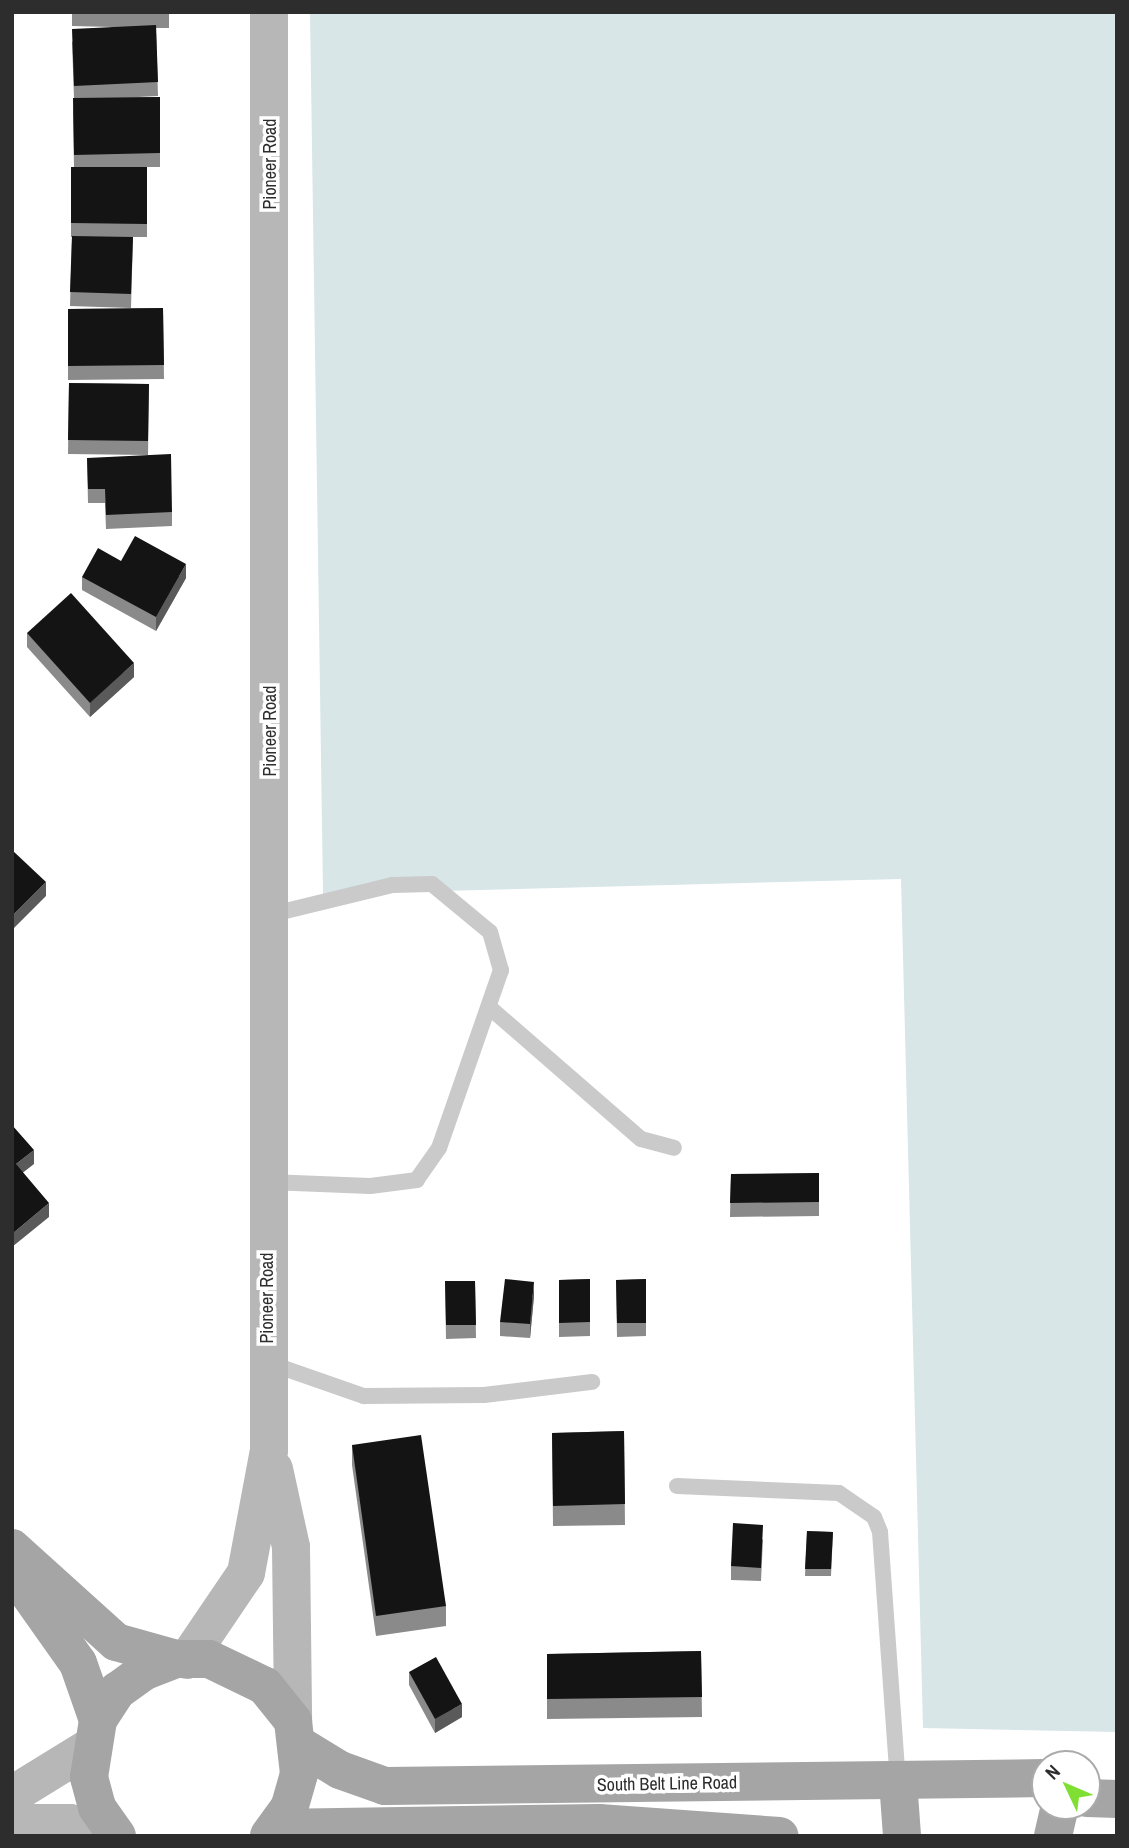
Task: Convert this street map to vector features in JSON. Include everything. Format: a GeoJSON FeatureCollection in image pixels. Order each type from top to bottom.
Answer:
{"type":"FeatureCollection","features":[{"type":"Feature","properties":{"kind":"main road","name":"Pioneer Road"},"geometry":{"type":"LineString","coordinates":[[269,12],[267,1362],[269,1450],[291,1547],[296,1733]]}},
{"type":"Feature","properties":{"kind":"main road","name":"Pioneer Road"},"geometry":{"type":"LineString","coordinates":[[182,1660],[246,1573],[269,1450]]}},
{"type":"Feature","properties":{"kind":"main road"},"geometry":{"type":"LineString","coordinates":[[12,1548],[116,1643],[182,1660]]}},
{"type":"Feature","properties":{"kind":"main road"},"geometry":{"type":"LineString","coordinates":[[12,1569],[78,1664],[94,1733],[97,1807],[115,1834]]}},
{"type":"Feature","properties":{"kind":"main road"},"geometry":{"type":"LineString","coordinates":[[12,1795],[94,1733],[126,1684],[182,1660]]}},
{"type":"Feature","properties":{"kind":"main road","name":"South Belt Line Road"},"geometry":{"type":"LineString","coordinates":[[182,1660],[239,1668],[265,1686],[296,1733],[340,1770],[385,1786],[1031,1778]]}},
{"type":"Feature","properties":{"kind":"main road"},"geometry":{"type":"LineString","coordinates":[[296,1733],[299,1774],[272,1832],[438,1829],[648,1831],[780,1836]]}},
{"type":"Feature","properties":{"kind":"main road"},"geometry":{"type":"LineString","coordinates":[[898,1781],[902,1836]]}},
{"type":"Feature","properties":{"kind":"main road"},"geometry":{"type":"LineString","coordinates":[[12,1824],[69,1823],[115,1834]]}},
{"type":"Feature","properties":{"kind":"lane"},"geometry":{"type":"LineString","coordinates":[[268,1182],[370,1186],[417,1180],[439,1148],[502,970],[490,932],[432,884],[392,885],[269,915]]}},
{"type":"Feature","properties":{"kind":"lane"},"geometry":{"type":"LineString","coordinates":[[489,1007],[641,1139],[674,1148]]}},
{"type":"Feature","properties":{"kind":"lane"},"geometry":{"type":"LineString","coordinates":[[267,1362],[364,1396],[484,1395],[592,1382]]}},
{"type":"Feature","properties":{"kind":"lane"},"geometry":{"type":"LineString","coordinates":[[677,1486],[839,1493],[874,1517],[880,1532],[898,1781]]}},
{"type":"Feature","properties":{"kind":"shaded area"},"geometry":{"type":"Polygon","coordinates":[[[310,12],[1117,12],[1117,1732],[923,1728],[901,879],[323,894],[310,12]]]}},
{"type":"Feature","properties":{"kind":"building"},"geometry":{"type":"Polygon","coordinates":[[[80,12],[169,12],[169,14],[80,12]]]}},
{"type":"Feature","properties":{"kind":"building"},"geometry":{"type":"Polygon","coordinates":[[[156,25],[158,82],[74,86],[72,29],[156,25]]]}},
{"type":"Feature","properties":{"kind":"building"},"geometry":{"type":"Polygon","coordinates":[[[160,97],[160,153],[74,155],[73,98],[160,97]]]}},
{"type":"Feature","properties":{"kind":"building"},"geometry":{"type":"Polygon","coordinates":[[[71,167],[147,167],[147,224],[71,223],[71,167]]]}},
{"type":"Feature","properties":{"kind":"building"},"geometry":{"type":"Polygon","coordinates":[[[72,236],[133,237],[131,294],[70,292],[72,236]]]}},
{"type":"Feature","properties":{"kind":"building"},"geometry":{"type":"Polygon","coordinates":[[[163,308],[164,365],[68,366],[68,309],[163,308]]]}},
{"type":"Feature","properties":{"kind":"building"},"geometry":{"type":"Polygon","coordinates":[[[69,383],[149,384],[148,441],[68,440],[69,383]]]}},
{"type":"Feature","properties":{"kind":"building"},"geometry":{"type":"Polygon","coordinates":[[[171,454],[172,512],[106,515],[105,489],[88,489],[87,458],[171,454]]]}},
{"type":"Feature","properties":{"kind":"building"},"geometry":{"type":"Polygon","coordinates":[[[135,536],[186,564],[156,617],[82,577],[98,548],[121,561],[135,536]]]}},
{"type":"Feature","properties":{"kind":"building"},"geometry":{"type":"Polygon","coordinates":[[[71,593],[134,663],[90,703],[27,633],[71,593]]]}},
{"type":"Feature","properties":{"kind":"building"},"geometry":{"type":"Polygon","coordinates":[[[12,850],[46,882],[12,916],[12,850]]]}},
{"type":"Feature","properties":{"kind":"building"},"geometry":{"type":"Polygon","coordinates":[[[12,1125],[34,1150],[16,1164],[49,1203],[12,1234],[12,1125]]]}},
{"type":"Feature","properties":{"kind":"building"},"geometry":{"type":"Polygon","coordinates":[[[819,1173],[819,1202],[730,1203],[731,1174],[819,1173]]]}},
{"type":"Feature","properties":{"kind":"building"},"geometry":{"type":"Polygon","coordinates":[[[505,1279],[534,1282],[530,1324],[500,1322],[505,1279]]]}},
{"type":"Feature","properties":{"kind":"building"},"geometry":{"type":"Polygon","coordinates":[[[590,1279],[590,1322],[559,1323],[559,1280],[590,1279]]]}},
{"type":"Feature","properties":{"kind":"building"},"geometry":{"type":"Polygon","coordinates":[[[646,1279],[646,1323],[617,1323],[616,1280],[646,1279]]]}},
{"type":"Feature","properties":{"kind":"building"},"geometry":{"type":"Polygon","coordinates":[[[445,1281],[475,1281],[476,1325],[446,1325],[445,1281]]]}},
{"type":"Feature","properties":{"kind":"building"},"geometry":{"type":"Polygon","coordinates":[[[624,1431],[625,1504],[553,1506],[552,1433],[624,1431]]]}},
{"type":"Feature","properties":{"kind":"building"},"geometry":{"type":"Polygon","coordinates":[[[421,1435],[446,1606],[376,1616],[352,1445],[421,1435]]]}},
{"type":"Feature","properties":{"kind":"building"},"geometry":{"type":"Polygon","coordinates":[[[733,1523],[763,1525],[761,1568],[731,1566],[733,1523]]]}},
{"type":"Feature","properties":{"kind":"building"},"geometry":{"type":"Polygon","coordinates":[[[807,1531],[833,1532],[831,1569],[805,1569],[807,1531]]]}},
{"type":"Feature","properties":{"kind":"building"},"geometry":{"type":"Polygon","coordinates":[[[701,1651],[702,1697],[547,1699],[547,1654],[701,1651]]]}},
{"type":"Feature","properties":{"kind":"building"},"geometry":{"type":"Polygon","coordinates":[[[436,1657],[462,1704],[435,1719],[409,1672],[436,1657]]]}}]}
